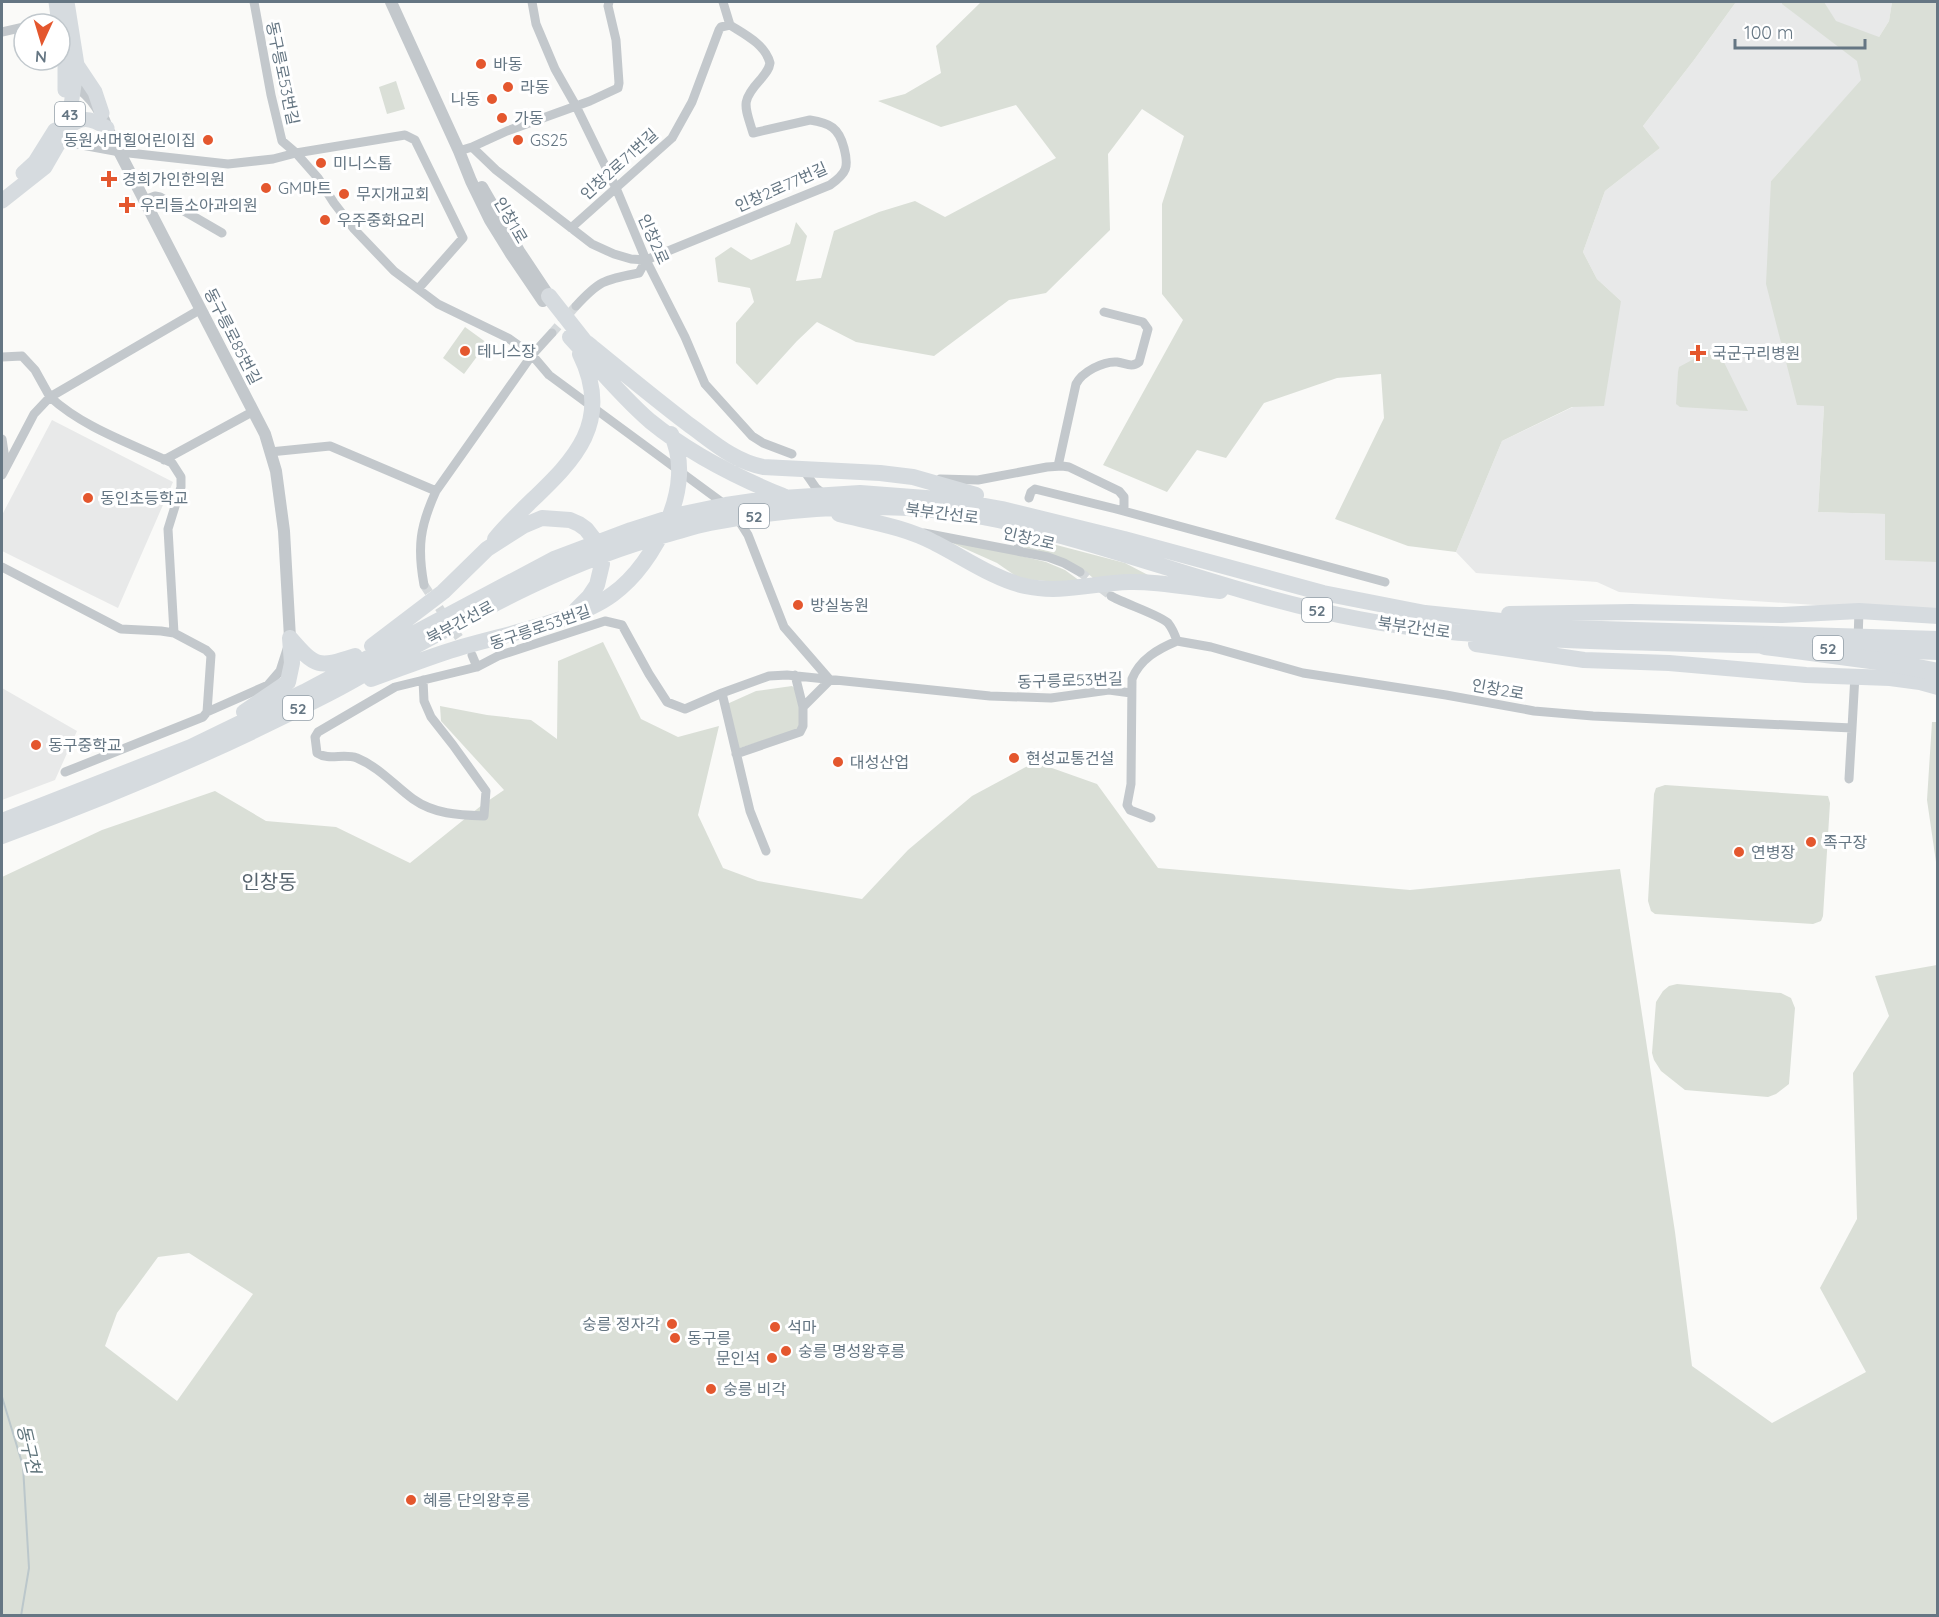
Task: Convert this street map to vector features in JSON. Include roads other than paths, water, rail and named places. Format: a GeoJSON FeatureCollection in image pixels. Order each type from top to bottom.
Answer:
{"type":"FeatureCollection","features":[{"type":"Feature","properties":{"kind":"highway"},"geometry":{"type":"LineString","coordinates":[[237,717],[282,697],[359,654],[392,632],[443,592],[487,549],[509,522],[559,475],[581,446],[588,429],[592,389],[581,356],[546,298]]}},
{"type":"Feature","properties":{"kind":"highway"},"geometry":{"type":"LineString","coordinates":[[328,694],[436,655],[588,609],[611,596],[634,574],[653,549],[675,501],[680,477],[677,451],[666,424],[546,298]]}},
{"type":"Feature","properties":{"kind":"highway"},"geometry":{"type":"LineString","coordinates":[[570,337],[625,397],[651,421],[697,454],[754,484],[811,507],[905,530],[934,542],[972,564],[1023,585],[1050,590],[1130,582],[1261,596]]}},
{"type":"Feature","properties":{"kind":"highway"},"geometry":{"type":"LineString","coordinates":[[587,343],[720,448],[751,465],[916,477],[1124,539]]}},
{"type":"Feature","properties":{"kind":"highway","name":"북부간선로"},"geometry":{"type":"LineString","coordinates":[[2,821],[179,752],[304,692],[554,560],[631,530],[678,515],[726,505],[837,494],[900,495],[952,500],[1002,509],[1124,539],[1323,593],[1425,613],[1567,628],[1938,639]]}},
{"type":"Feature","properties":{"kind":"highway","name":"북부간선로"},"geometry":{"type":"LineString","coordinates":[[2,836],[165,772],[328,694],[542,579],[586,560],[631,544],[706,523],[785,511],[881,507],[927,510],[996,520],[1090,544],[1318,611],[1403,627],[1463,634],[1566,640],[1938,652]]}},
{"type":"Feature","properties":{"kind":"highway"},"geometry":{"type":"LineString","coordinates":[[487,549],[523,526],[542,518],[570,520],[586,529],[600,547],[601,571],[593,592],[571,615]]}},
{"type":"Feature","properties":{"kind":"highway"},"geometry":{"type":"LineString","coordinates":[[1425,613],[1631,612],[1759,616],[1938,616]]}},
{"type":"Feature","properties":{"kind":"highway"},"geometry":{"type":"LineString","coordinates":[[1403,627],[1457,642],[1584,660],[1677,664],[1772,673],[1855,674],[1899,679],[1938,687]]}},
{"type":"Feature","properties":{"kind":"highway"},"geometry":{"type":"LineString","coordinates":[[290,638],[306,657],[316,664],[332,663],[359,654]]}},
{"type":"Feature","properties":{"kind":"highway"},"geometry":{"type":"LineString","coordinates":[[179,752],[237,717],[288,682],[292,663],[290,638]]}},
{"type":"Feature","properties":{"kind":"highway"},"geometry":{"type":"LineString","coordinates":[[1765,646],[1893,663],[1938,672]]}},
{"type":"Feature","properties":{"kind":"main road","name":"43"},"geometry":{"type":"LineString","coordinates":[[2,191],[35,162],[55,131],[62,113],[77,65],[67,2]]}},
{"type":"Feature","properties":{"kind":"main road"},"geometry":{"type":"LineString","coordinates":[[62,136],[74,121],[104,120],[95,92],[77,65]]}},
{"type":"Feature","properties":{"kind":"main road","name":"43"},"geometry":{"type":"LineString","coordinates":[[2,201],[45,167],[62,136],[70,112],[68,72]]}},
{"type":"Feature","properties":{"kind":"street","name":"동구릉로53번길"},"geometry":{"type":"LineString","coordinates":[[254,2],[282,141],[318,178],[354,229],[394,271],[438,304],[492,329],[532,355],[549,375],[721,500],[733,512],[748,536],[784,627],[830,680]]}},
{"type":"Feature","properties":{"kind":"street","name":"인창1로"},"geometry":{"type":"LineString","coordinates":[[391,2],[490,220],[546,298]]}},
{"type":"Feature","properties":{"kind":"street","name":"인창2로"},"geometry":{"type":"LineString","coordinates":[[531,2],[538,28],[555,69],[576,106],[616,188],[646,260],[685,337],[700,375],[710,392],[752,436],[792,454]]}},
{"type":"Feature","properties":{"kind":"street"},"geometry":{"type":"LineString","coordinates":[[459,151],[615,90],[619,86],[616,40],[609,2]]}},
{"type":"Feature","properties":{"kind":"street"},"geometry":{"type":"LineString","coordinates":[[723,2],[730,24]]}},
{"type":"Feature","properties":{"kind":"street","name":"인창2로71번길"},"geometry":{"type":"LineString","coordinates":[[571,228],[672,138],[692,102],[719,30],[730,24]]}},
{"type":"Feature","properties":{"kind":"street","name":"인창2로77번길"},"geometry":{"type":"LineString","coordinates":[[646,260],[830,185],[846,170],[847,159],[841,136],[834,128],[826,124],[810,120],[753,133],[746,102],[750,90],[766,73],[770,63],[765,52],[753,40],[730,24]]}},
{"type":"Feature","properties":{"kind":"street","name":"동구릉로85번길"},"geometry":{"type":"LineString","coordinates":[[70,84],[87,95],[104,120],[264,434],[276,471],[284,531],[290,638]]}},
{"type":"Feature","properties":{"kind":"street"},"geometry":{"type":"LineString","coordinates":[[62,136],[120,152],[228,164],[273,159],[405,135],[415,140],[463,238],[418,289]]}},
{"type":"Feature","properties":{"kind":"street"},"geometry":{"type":"LineString","coordinates":[[472,147],[496,170],[592,244],[614,254],[646,260],[639,273],[610,279],[593,287],[576,306]]}},
{"type":"Feature","properties":{"kind":"street"},"geometry":{"type":"LineString","coordinates":[[144,200],[155,196],[160,197],[222,233]]}},
{"type":"Feature","properties":{"kind":"street"},"geometry":{"type":"LineString","coordinates":[[4,470],[34,414],[50,397],[201,309]]}},
{"type":"Feature","properties":{"kind":"street"},"geometry":{"type":"LineString","coordinates":[[1058,466],[1076,384],[1080,378],[1101,365],[1114,362],[1135,366],[1139,362],[1148,329],[1147,325],[1104,312]]}},
{"type":"Feature","properties":{"kind":"street"},"geometry":{"type":"LineString","coordinates":[[424,585],[420,546],[424,516],[436,491],[532,355],[552,333]]}},
{"type":"Feature","properties":{"kind":"street"},"geometry":{"type":"LineString","coordinates":[[2,357],[22,356],[35,370],[50,397],[65,410],[105,432],[172,463],[181,477],[181,486],[168,529],[174,633]]}},
{"type":"Feature","properties":{"kind":"street"},"geometry":{"type":"LineString","coordinates":[[164,460],[254,411]]}},
{"type":"Feature","properties":{"kind":"street"},"geometry":{"type":"LineString","coordinates":[[2,439],[4,470]]}},
{"type":"Feature","properties":{"kind":"street"},"geometry":{"type":"LineString","coordinates":[[270,453],[330,446],[436,491]]}},
{"type":"Feature","properties":{"kind":"street"},"geometry":{"type":"LineString","coordinates":[[916,477],[978,480],[1058,466],[1069,467],[1119,491],[1124,497],[1124,511]]}},
{"type":"Feature","properties":{"kind":"street","name":"인창2로"},"geometry":{"type":"LineString","coordinates":[[807,475],[816,488],[836,502],[892,522],[905,530],[1018,550],[1056,560],[1080,572]]}},
{"type":"Feature","properties":{"kind":"street"},"geometry":{"type":"LineString","coordinates":[[1029,498],[1030,492],[1035,489],[1385,582]]}},
{"type":"Feature","properties":{"kind":"street"},"geometry":{"type":"LineString","coordinates":[[1018,550],[1020,537]]}},
{"type":"Feature","properties":{"kind":"street"},"geometry":{"type":"LineString","coordinates":[[2,567],[121,629],[174,633],[206,650],[211,655],[207,712]]}},
{"type":"Feature","properties":{"kind":"street"},"geometry":{"type":"LineString","coordinates":[[1111,596],[1158,616],[1168,623],[1177,641],[1144,660],[1137,667],[1132,679],[1131,784],[1127,807],[1150,818]]}},
{"type":"Feature","properties":{"kind":"street"},"geometry":{"type":"LineString","coordinates":[[1849,779],[1859,616]]}},
{"type":"Feature","properties":{"kind":"street","name":"동구릉로53번길"},"geometry":{"type":"LineString","coordinates":[[471,656],[477,667],[498,656],[605,621],[622,625],[667,702],[686,709],[769,676],[799,675],[974,695],[1021,698],[1052,698],[1109,690],[1131,693]]}},
{"type":"Feature","properties":{"kind":"street"},"geometry":{"type":"LineString","coordinates":[[65,772],[192,722],[203,717],[207,712],[268,685],[280,671],[290,638]]}},
{"type":"Feature","properties":{"kind":"street","name":"인창2로"},"geometry":{"type":"LineString","coordinates":[[1177,641],[1211,647],[1303,673],[1446,694],[1534,711],[1593,716],[1852,728]]}},
{"type":"Feature","properties":{"kind":"street"},"geometry":{"type":"LineString","coordinates":[[736,754],[800,732],[803,726],[803,707],[799,675],[808,675],[811,671],[809,657]]}},
{"type":"Feature","properties":{"kind":"street"},"geometry":{"type":"LineString","coordinates":[[423,680],[424,701],[431,717],[486,791],[484,816],[449,814],[432,809],[413,799],[371,765],[348,755],[323,757],[317,753],[315,738],[318,732],[395,687],[423,680],[477,667]]}},
{"type":"Feature","properties":{"kind":"street"},"geometry":{"type":"LineString","coordinates":[[803,707],[830,680]]}},
{"type":"Feature","properties":{"kind":"street"},"geometry":{"type":"LineString","coordinates":[[722,693],[750,811],[766,851]]}},
{"type":"Feature","properties":{"kind":"waterway","name":"동구천"},"geometry":{"type":"LineString","coordinates":[[2,1397],[23,1466],[29,1568],[21,1616]]}},
{"type":"Feature","properties":{"kind":"tunnel"},"geometry":{"type":"LineString","coordinates":[[552,333],[576,306]]}},
{"type":"Feature","properties":{"kind":"tunnel"},"geometry":{"type":"LineString","coordinates":[[1080,572],[1111,596]]}},
{"type":"Feature","properties":{"kind":"tunnel"},"geometry":{"type":"LineString","coordinates":[[424,585],[466,648]]}},
{"type":"Feature","properties":{"kind":"place","name":"바동"},"geometry":{"type":"Point","coordinates":[481,64]}},
{"type":"Feature","properties":{"kind":"place","name":"라동"},"geometry":{"type":"Point","coordinates":[508,87]}},
{"type":"Feature","properties":{"kind":"place","name":"나동"},"geometry":{"type":"Point","coordinates":[492,99]}},
{"type":"Feature","properties":{"kind":"place","name":"가동"},"geometry":{"type":"Point","coordinates":[502,118]}},
{"type":"Feature","properties":{"kind":"place","name":"동원서머힐어린이집"},"geometry":{"type":"Point","coordinates":[208,140]}},
{"type":"Feature","properties":{"kind":"place","name":"GS25"},"geometry":{"type":"Point","coordinates":[518,140]}},
{"type":"Feature","properties":{"kind":"place","name":"미니스톱"},"geometry":{"type":"Point","coordinates":[321,163]}},
{"type":"Feature","properties":{"kind":"place","name":"경희가인한의원"},"geometry":{"type":"Point","coordinates":[109,179]}},
{"type":"Feature","properties":{"kind":"place","name":"GM마트"},"geometry":{"type":"Point","coordinates":[266,188]}},
{"type":"Feature","properties":{"kind":"place","name":"무지개교회"},"geometry":{"type":"Point","coordinates":[344,194]}},
{"type":"Feature","properties":{"kind":"place","name":"우리들소아과의원"},"geometry":{"type":"Point","coordinates":[127,205]}},
{"type":"Feature","properties":{"kind":"place","name":"우주중화요리"},"geometry":{"type":"Point","coordinates":[325,220]}},
{"type":"Feature","properties":{"kind":"place","name":"테니스장"},"geometry":{"type":"Point","coordinates":[465,351]}},
{"type":"Feature","properties":{"kind":"place","name":"국군구리병원"},"geometry":{"type":"Point","coordinates":[1698,353]}},
{"type":"Feature","properties":{"kind":"place","name":"동인초등학교"},"geometry":{"type":"Point","coordinates":[88,498]}},
{"type":"Feature","properties":{"kind":"place","name":"방실농원"},"geometry":{"type":"Point","coordinates":[798,605]}},
{"type":"Feature","properties":{"kind":"place","name":"동구중학교"},"geometry":{"type":"Point","coordinates":[36,745]}},
{"type":"Feature","properties":{"kind":"place","name":"현성교통건설"},"geometry":{"type":"Point","coordinates":[1014,758]}},
{"type":"Feature","properties":{"kind":"place","name":"대성산업"},"geometry":{"type":"Point","coordinates":[838,762]}},
{"type":"Feature","properties":{"kind":"place","name":"족구장"},"geometry":{"type":"Point","coordinates":[1811,842]}},
{"type":"Feature","properties":{"kind":"place","name":"연병장"},"geometry":{"type":"Point","coordinates":[1739,852]}},
{"type":"Feature","properties":{"kind":"place","name":"숭릉 정자각"},"geometry":{"type":"Point","coordinates":[672,1324]}},
{"type":"Feature","properties":{"kind":"place","name":"석마"},"geometry":{"type":"Point","coordinates":[775,1327]}},
{"type":"Feature","properties":{"kind":"place","name":"동구릉"},"geometry":{"type":"Point","coordinates":[675,1338]}},
{"type":"Feature","properties":{"kind":"place","name":"숭릉 명성왕후릉"},"geometry":{"type":"Point","coordinates":[786,1351]}},
{"type":"Feature","properties":{"kind":"place","name":"문인석"},"geometry":{"type":"Point","coordinates":[772,1358]}},
{"type":"Feature","properties":{"kind":"place","name":"숭릉 비각"},"geometry":{"type":"Point","coordinates":[711,1389]}},
{"type":"Feature","properties":{"kind":"place","name":"혜릉 단의왕후릉"},"geometry":{"type":"Point","coordinates":[411,1500]}},
{"type":"Feature","properties":{"kind":"district","name":"인창동"},"geometry":{"type":"Point","coordinates":[269,881]}}]}
